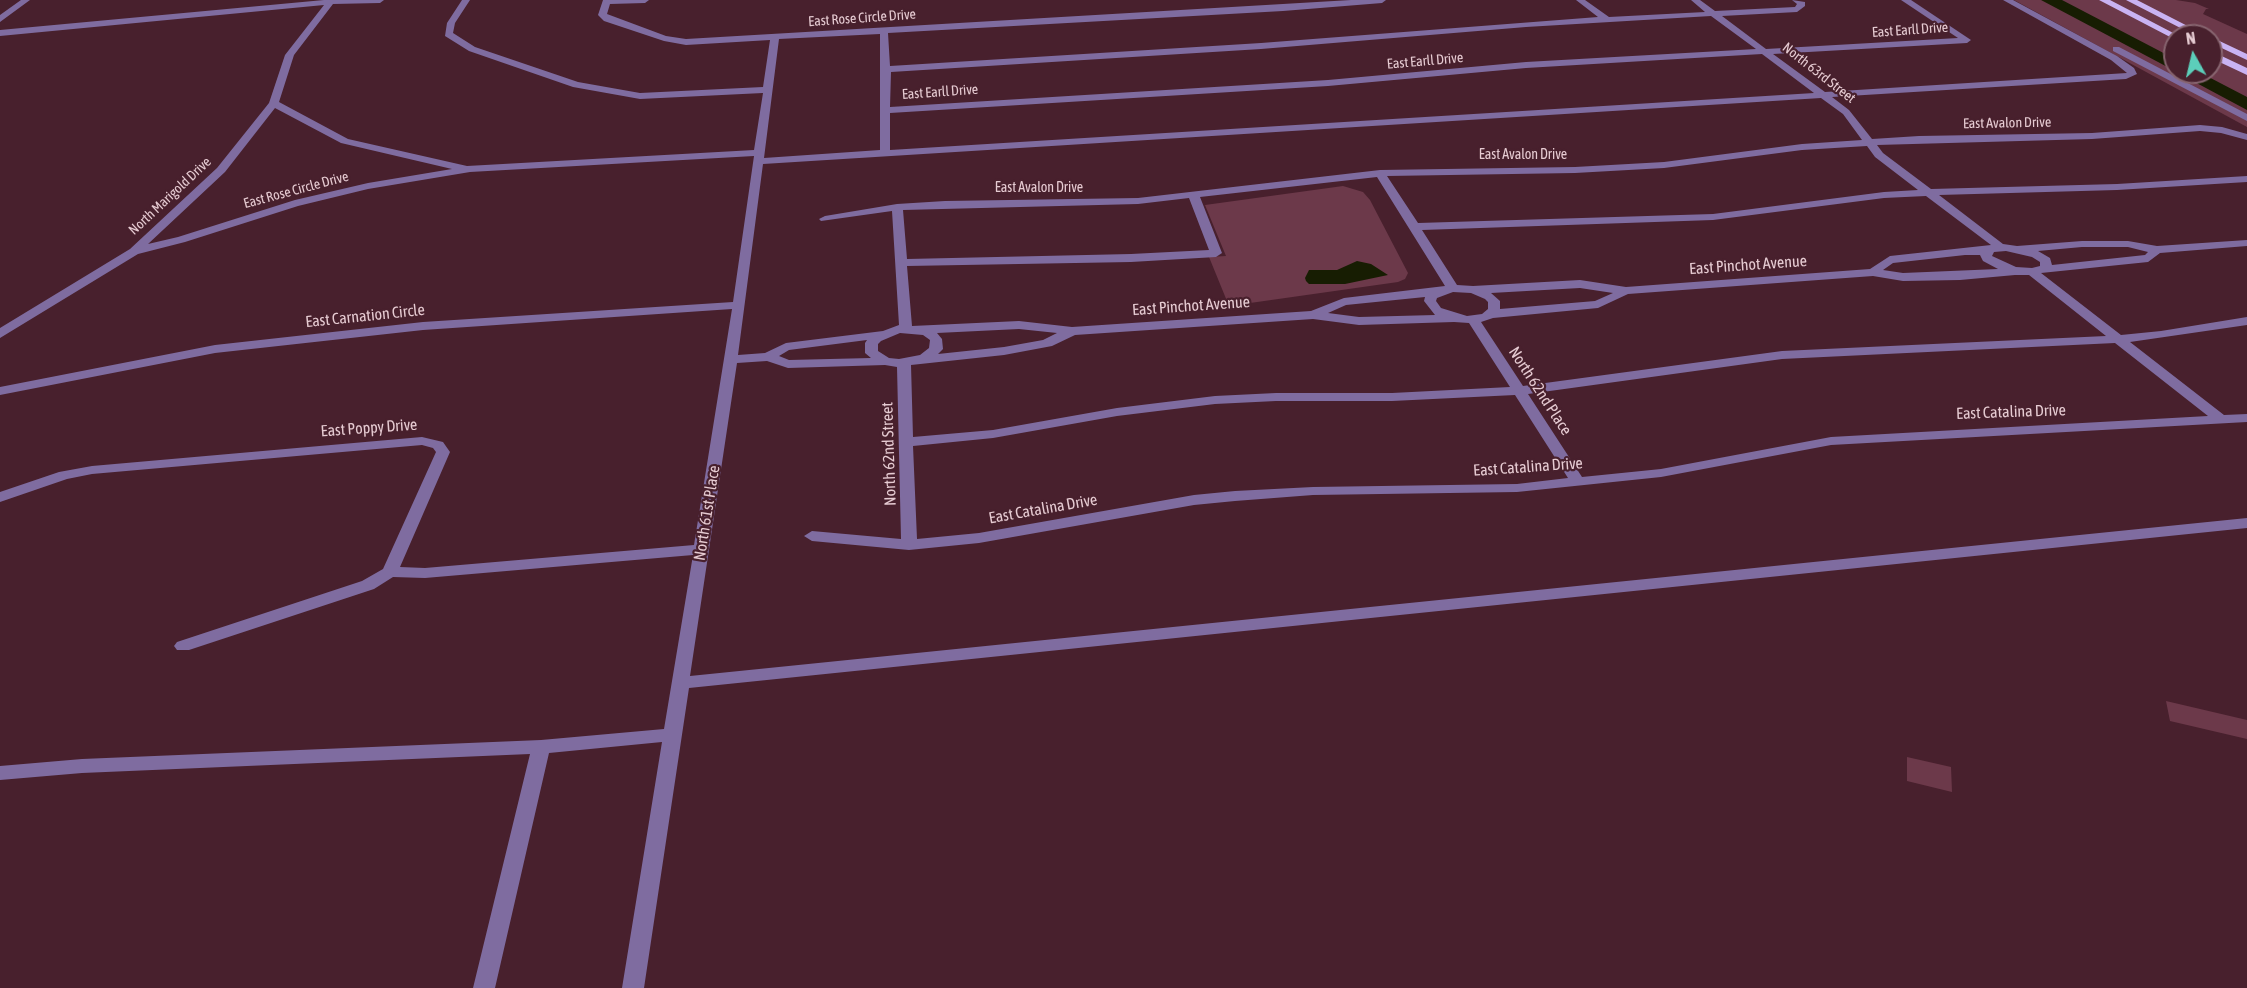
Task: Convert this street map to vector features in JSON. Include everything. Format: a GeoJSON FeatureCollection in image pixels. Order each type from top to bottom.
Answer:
{"type":"FeatureCollection","features":[{"type":"Feature","properties":{"kind":"main road"},"geometry":{"type":"LineString","coordinates":[[2103,0],[2163,30]]}},
{"type":"Feature","properties":{"kind":"main road"},"geometry":{"type":"LineString","coordinates":[[2130,0],[2179,24]]}},
{"type":"Feature","properties":{"kind":"main road"},"geometry":{"type":"LineString","coordinates":[[2223,46],[2247,57]]}},
{"type":"Feature","properties":{"kind":"main road"},"geometry":{"type":"LineString","coordinates":[[2223,60],[2247,72]]}},
{"type":"Feature","properties":{"kind":"street"},"geometry":{"type":"LineString","coordinates":[[0,19],[26,0]]}},
{"type":"Feature","properties":{"kind":"street"},"geometry":{"type":"LineString","coordinates":[[0,33],[331,1],[380,0]]}},
{"type":"Feature","properties":{"kind":"street"},"geometry":{"type":"LineString","coordinates":[[466,0],[451,23],[448,34],[472,49],[576,86],[640,96],[768,90]]}},
{"type":"Feature","properties":{"kind":"street"},"geometry":{"type":"LineString","coordinates":[[606,1],[645,0]]}},
{"type":"Feature","properties":{"kind":"street","name":"East Rose Circle Drive"},"geometry":{"type":"LineString","coordinates":[[606,1],[602,15],[607,19],[664,38],[686,42],[1282,8],[1382,0]]}},
{"type":"Feature","properties":{"kind":"street"},"geometry":{"type":"LineString","coordinates":[[1580,0],[1606,19]]}},
{"type":"Feature","properties":{"kind":"street","name":"North 63rd Street"},"geometry":{"type":"LineString","coordinates":[[1695,0],[1846,112],[1879,155],[2000,247]]}},
{"type":"Feature","properties":{"kind":"street"},"geometry":{"type":"LineString","coordinates":[[886,69],[1261,46],[1606,19],[1797,9],[1802,4],[1796,0]]}},
{"type":"Feature","properties":{"kind":"street","name":"East Earll Drive"},"geometry":{"type":"LineString","coordinates":[[885,110],[1328,82],[1526,66],[1967,40],[1905,0]]}},
{"type":"Feature","properties":{"kind":"street","name":"East Rose Circle Drive"},"geometry":{"type":"LineString","coordinates":[[134,251],[181,240],[295,203],[368,186],[470,169],[885,153],[2132,74],[2131,70],[2114,58],[2007,0]]}},
{"type":"Feature","properties":{"kind":"street"},"geometry":{"type":"LineString","coordinates":[[2024,0],[2247,118]]}},
{"type":"Feature","properties":{"kind":"street","name":"North Marigold Drive"},"geometry":{"type":"LineString","coordinates":[[0,334],[134,251],[221,170],[274,103],[290,54],[331,1]]}},
{"type":"Feature","properties":{"kind":"street"},"geometry":{"type":"LineString","coordinates":[[884,32],[885,153]]}},
{"type":"Feature","properties":{"kind":"street","name":"North 61st Place"},"geometry":{"type":"LineString","coordinates":[[633,988],[732,360],[775,38]]}},
{"type":"Feature","properties":{"kind":"street","name":"East Rose Circle Drive"},"geometry":{"type":"LineString","coordinates":[[274,103],[345,141],[470,169]]}},
{"type":"Feature","properties":{"kind":"street","name":"East Avalon Drive"},"geometry":{"type":"LineString","coordinates":[[825,219],[897,207],[1006,202],[1117,202],[1194,196],[1288,182],[1380,173],[1633,167],[1802,147],[1868,142],[2092,136],[2200,128],[2222,130],[2247,137]]}},
{"type":"Feature","properties":{"kind":"street"},"geometry":{"type":"LineString","coordinates":[[1380,173],[1453,288]]}},
{"type":"Feature","properties":{"kind":"street"},"geometry":{"type":"LineString","coordinates":[[1413,227],[1713,217],[1841,200],[1927,192],[2117,187],[2247,179]]}},
{"type":"Feature","properties":{"kind":"street"},"geometry":{"type":"LineString","coordinates":[[901,263],[1131,258],[1216,253],[1194,196]]}},
{"type":"Feature","properties":{"kind":"street"},"geometry":{"type":"LineString","coordinates":[[768,357],[786,347],[906,329],[897,207]]}},
{"type":"Feature","properties":{"kind":"street"},"geometry":{"type":"LineString","coordinates":[[2000,247],[2020,249],[2082,244],[2128,244],[2157,250],[2247,243]]}},
{"type":"Feature","properties":{"kind":"street","name":"East Pinchot Avenue"},"geometry":{"type":"LineString","coordinates":[[1873,272],[1890,260],[1965,251],[1987,251],[2000,247]]}},
{"type":"Feature","properties":{"kind":"street"},"geometry":{"type":"LineString","coordinates":[[2020,249],[2036,254],[2046,261],[2047,265],[2037,271]]}},
{"type":"Feature","properties":{"kind":"street"},"geometry":{"type":"LineString","coordinates":[[1987,251],[1987,258],[1992,262],[2015,271],[2037,271],[2148,258],[2157,250]]}},
{"type":"Feature","properties":{"kind":"street","name":"East Pinchot Avenue"},"geometry":{"type":"LineString","coordinates":[[1313,315],[1344,302],[1437,292],[1453,288],[1473,290],[1580,284],[1626,291],[1873,272],[1903,278],[1996,274],[2015,271]]}},
{"type":"Feature","properties":{"kind":"street"},"geometry":{"type":"LineString","coordinates":[[2037,271],[2116,339],[2223,421]]}},
{"type":"Feature","properties":{"kind":"street"},"geometry":{"type":"LineString","coordinates":[[1473,290],[1494,301],[1496,306],[1491,314]]}},
{"type":"Feature","properties":{"kind":"street","name":"East Pinchot Avenue"},"geometry":{"type":"LineString","coordinates":[[906,329],[926,332],[956,327],[1019,325],[1072,331],[1313,315],[1359,321],[1473,319],[1491,314],[1598,304],[1626,291]]}},
{"type":"Feature","properties":{"kind":"street"},"geometry":{"type":"LineString","coordinates":[[1437,292],[1432,296],[1431,306],[1444,315],[1454,318]]}},
{"type":"Feature","properties":{"kind":"street","name":"East Carnation Circle"},"geometry":{"type":"LineString","coordinates":[[0,392],[215,349],[423,326],[738,305]]}},
{"type":"Feature","properties":{"kind":"street","name":"North 62nd Place"},"geometry":{"type":"LineString","coordinates":[[1473,319],[1578,482]]}},
{"type":"Feature","properties":{"kind":"street"},"geometry":{"type":"LineString","coordinates":[[908,442],[993,434],[1117,412],[1215,400],[1276,397],[1392,397],[1518,391],[1782,355],[2116,339],[2161,335],[2247,321]]}},
{"type":"Feature","properties":{"kind":"street","name":"East Pinchot Avenue"},"geometry":{"type":"LineString","coordinates":[[885,361],[904,362],[924,358],[942,358],[1036,345],[1047,343],[1072,331]]}},
{"type":"Feature","properties":{"kind":"street"},"geometry":{"type":"LineString","coordinates":[[924,358],[931,354],[938,344],[932,335],[926,332]]}},
{"type":"Feature","properties":{"kind":"street"},"geometry":{"type":"LineString","coordinates":[[882,334],[871,343],[870,348],[872,353],[885,361]]}},
{"type":"Feature","properties":{"kind":"street"},"geometry":{"type":"LineString","coordinates":[[732,360],[768,357],[788,364],[885,361]]}},
{"type":"Feature","properties":{"kind":"street","name":"North 62nd Street"},"geometry":{"type":"LineString","coordinates":[[904,362],[908,442],[909,545]]}},
{"type":"Feature","properties":{"kind":"street","name":"East Catalina Drive"},"geometry":{"type":"LineString","coordinates":[[812,536],[909,545],[979,538],[1194,500],[1235,496],[1313,491],[1517,488],[1661,473],[1831,441],[2247,418]]}},
{"type":"Feature","properties":{"kind":"street","name":"East Poppy Drive"},"geometry":{"type":"LineString","coordinates":[[0,497],[64,475],[92,470],[422,441],[438,445],[443,452],[390,572]]}},
{"type":"Feature","properties":{"kind":"street"},"geometry":{"type":"LineString","coordinates":[[680,683],[2247,523]]}},
{"type":"Feature","properties":{"kind":"street"},"geometry":{"type":"LineString","coordinates":[[183,646],[368,585],[390,572],[425,573],[701,549]]}},
{"type":"Feature","properties":{"kind":"street"},"geometry":{"type":"LineString","coordinates":[[0,773],[94,766],[541,747],[672,735]]}},
{"type":"Feature","properties":{"kind":"street"},"geometry":{"type":"LineString","coordinates":[[484,988],[541,747]]}},
{"type":"Feature","properties":{"kind":"shaded area"},"geometry":{"type":"Polygon","coordinates":[[[2014,0],[2176,0],[2195,3],[2209,9],[2206,9],[2203,14],[2247,34],[2247,127],[2168,84],[2223,84],[2223,24],[2163,24],[2163,81],[2014,0]]]}},
{"type":"Feature","properties":{"kind":"shaded area"},"geometry":{"type":"Polygon","coordinates":[[[2041,0],[2062,0],[2163,53],[2163,65],[2041,0]]]}},
{"type":"Feature","properties":{"kind":"shaded area"},"geometry":{"type":"Polygon","coordinates":[[[2198,84],[2222,84],[2247,97],[2247,110],[2198,84]]]}},
{"type":"Feature","properties":{"kind":"shaded area"},"geometry":{"type":"Polygon","coordinates":[[[1343,186],[1363,192],[1370,200],[1408,273],[1405,279],[1398,282],[1229,306],[1209,257],[1226,256],[1205,205],[1343,186]]]}},
{"type":"Feature","properties":{"kind":"shaded area"},"geometry":{"type":"Polygon","coordinates":[[[1357,261],[1371,264],[1388,275],[1345,284],[1309,284],[1306,281],[1309,270],[1337,270],[1357,261]]]}},
{"type":"Feature","properties":{"kind":"shaded area"},"geometry":{"type":"Polygon","coordinates":[[[2166,701],[2247,720],[2247,739],[2170,721],[2166,701]]]}},
{"type":"Feature","properties":{"kind":"shaded area"},"geometry":{"type":"Polygon","coordinates":[[[1907,757],[1951,767],[1952,792],[1907,781],[1907,757]]]}}]}
